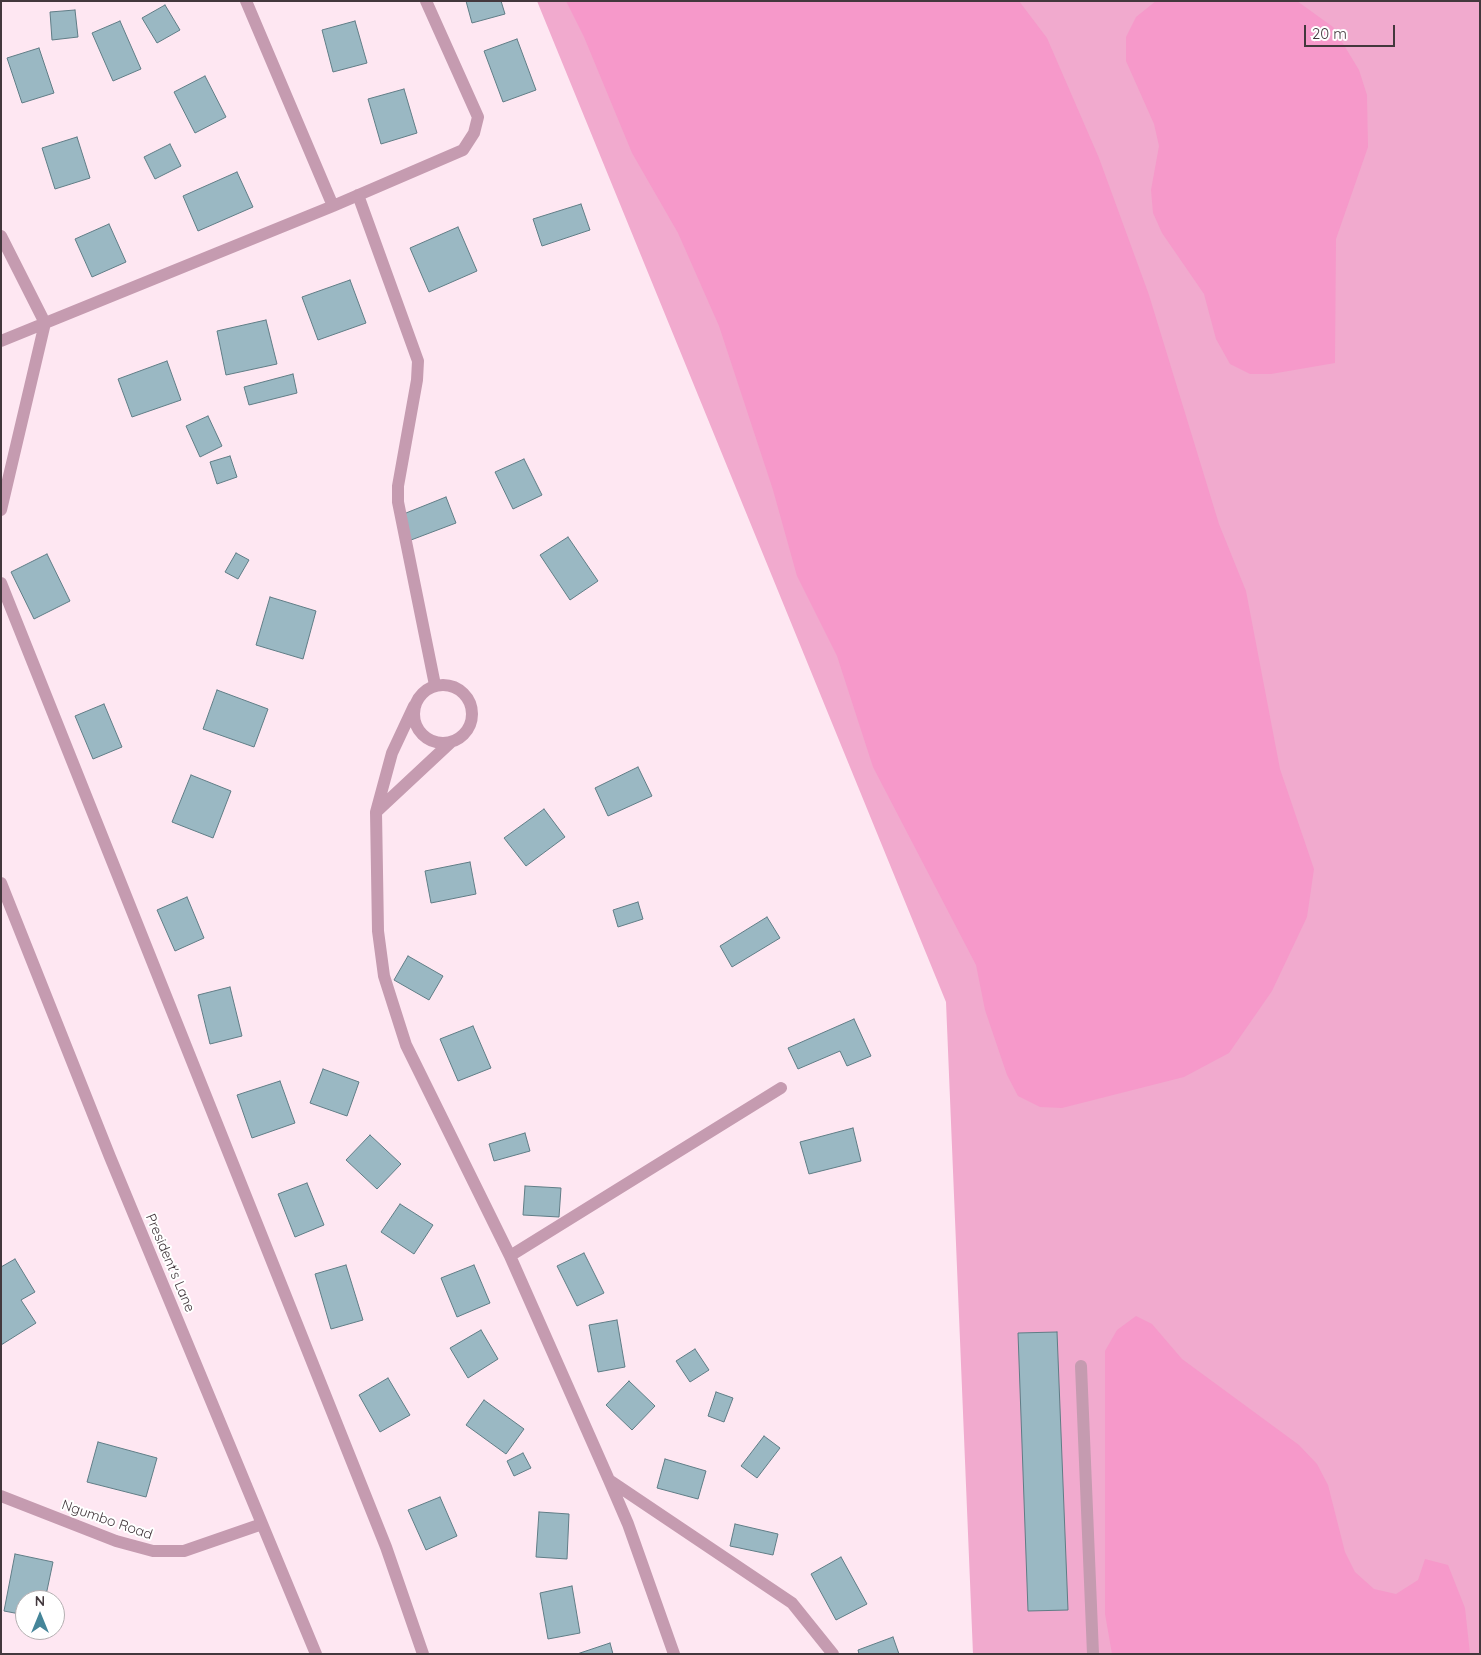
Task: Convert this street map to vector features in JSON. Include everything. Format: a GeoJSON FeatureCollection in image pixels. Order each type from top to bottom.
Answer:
{"type":"FeatureCollection","features":[{"type":"Feature","properties":{"kind":"street"},"geometry":{"type":"LineString","coordinates":[[246,1],[334,206]]}},
{"type":"Feature","properties":{"kind":"street"},"geometry":{"type":"LineString","coordinates":[[1,341],[334,206],[463,150],[474,133],[478,116],[426,1]]}},
{"type":"Feature","properties":{"kind":"street"},"geometry":{"type":"LineString","coordinates":[[358,195],[418,361],[417,380],[398,486],[398,502],[435,685]]}},
{"type":"Feature","properties":{"kind":"street"},"geometry":{"type":"LineString","coordinates":[[1,236],[46,323],[1,510]]}},
{"type":"Feature","properties":{"kind":"street"},"geometry":{"type":"LineString","coordinates":[[1,583],[386,1547],[423,1654]]}},
{"type":"Feature","properties":{"kind":"street"},"geometry":{"type":"LineString","coordinates":[[376,812],[451,742],[464,734],[472,721],[472,705],[464,692],[450,685],[435,685],[422,693],[392,753],[376,812],[378,931],[384,976],[406,1045],[510,1256],[628,1524],[674,1654]]}},
{"type":"Feature","properties":{"kind":"street"},"geometry":{"type":"LineString","coordinates":[[414,706],[414,722],[422,735],[436,742],[451,742]]}},
{"type":"Feature","properties":{"kind":"street","name":"President's Lane"},"geometry":{"type":"LineString","coordinates":[[1,883],[110,1157],[316,1654]]}},
{"type":"Feature","properties":{"kind":"street"},"geometry":{"type":"LineString","coordinates":[[510,1256],[781,1088]]}},
{"type":"Feature","properties":{"kind":"street"},"geometry":{"type":"LineString","coordinates":[[1081,1366],[1094,1654]]}},
{"type":"Feature","properties":{"kind":"street"},"geometry":{"type":"LineString","coordinates":[[609,1480],[792,1603],[832,1654]]}},
{"type":"Feature","properties":{"kind":"street","name":"Ngumbo Road"},"geometry":{"type":"LineString","coordinates":[[1,1496],[116,1541],[153,1551],[184,1551],[262,1524]]}},
{"type":"Feature","properties":{"kind":"shaded area"},"geometry":{"type":"Polygon","coordinates":[[[537,1],[1480,1],[1480,1654],[973,1654],[946,1002],[537,1]]]}},
{"type":"Feature","properties":{"kind":"shaded area"},"geometry":{"type":"Polygon","coordinates":[[[566,1],[1019,1],[1047,38],[1099,158],[1149,295],[1219,524],[1246,591],[1280,769],[1314,869],[1307,917],[1272,991],[1229,1053],[1184,1077],[1062,1108],[1040,1107],[1018,1096],[1007,1075],[985,1010],[976,965],[873,767],[837,656],[797,576],[773,490],[719,326],[678,233],[632,153],[584,37],[566,1]]]}},
{"type":"Feature","properties":{"kind":"shaded area"},"geometry":{"type":"Polygon","coordinates":[[[1156,1],[1297,1],[1333,27],[1359,70],[1367,95],[1368,147],[1336,239],[1335,363],[1271,374],[1250,374],[1230,364],[1216,339],[1204,294],[1162,233],[1153,213],[1151,190],[1159,146],[1154,124],[1126,61],[1126,37],[1136,17],[1156,1]]]}},
{"type":"Feature","properties":{"kind":"shaded area"},"geometry":{"type":"Polygon","coordinates":[[[1136,1316],[1152,1324],[1182,1359],[1299,1445],[1317,1464],[1328,1485],[1345,1552],[1355,1572],[1374,1589],[1396,1594],[1418,1580],[1425,1559],[1448,1565],[1465,1608],[1470,1654],[1112,1654],[1105,1614],[1105,1351],[1117,1330],[1136,1316]]]}},
{"type":"Feature","properties":{"kind":"building"},"geometry":{"type":"Polygon","coordinates":[[[466,1],[501,1],[505,14],[472,23],[466,1]]]}},
{"type":"Feature","properties":{"kind":"building"},"geometry":{"type":"Polygon","coordinates":[[[165,5],[180,30],[157,43],[142,18],[165,5]]]}},
{"type":"Feature","properties":{"kind":"building"},"geometry":{"type":"Polygon","coordinates":[[[75,10],[78,37],[52,40],[50,12],[75,10]]]}},
{"type":"Feature","properties":{"kind":"building"},"geometry":{"type":"Polygon","coordinates":[[[120,21],[141,69],[113,81],[92,33],[120,21]]]}},
{"type":"Feature","properties":{"kind":"building"},"geometry":{"type":"Polygon","coordinates":[[[355,21],[367,63],[333,72],[322,30],[355,21]]]}},
{"type":"Feature","properties":{"kind":"building"},"geometry":{"type":"Polygon","coordinates":[[[517,39],[536,90],[503,102],[484,51],[517,39]]]}},
{"type":"Feature","properties":{"kind":"building"},"geometry":{"type":"Polygon","coordinates":[[[39,48],[54,93],[22,103],[7,58],[39,48]]]}},
{"type":"Feature","properties":{"kind":"building"},"geometry":{"type":"Polygon","coordinates":[[[205,76],[226,117],[195,133],[174,92],[205,76]]]}},
{"type":"Feature","properties":{"kind":"building"},"geometry":{"type":"Polygon","coordinates":[[[404,89],[417,133],[381,144],[368,99],[404,89]]]}},
{"type":"Feature","properties":{"kind":"building"},"geometry":{"type":"Polygon","coordinates":[[[77,137],[90,178],[55,189],[42,148],[77,137]]]}},
{"type":"Feature","properties":{"kind":"building"},"geometry":{"type":"Polygon","coordinates":[[[170,144],[181,166],[155,179],[144,157],[170,144]]]}},
{"type":"Feature","properties":{"kind":"building"},"geometry":{"type":"Polygon","coordinates":[[[237,172],[253,207],[198,231],[183,196],[237,172]]]}},
{"type":"Feature","properties":{"kind":"building"},"geometry":{"type":"Polygon","coordinates":[[[581,204],[590,230],[542,246],[533,219],[581,204]]]}},
{"type":"Feature","properties":{"kind":"building"},"geometry":{"type":"Polygon","coordinates":[[[109,224],[126,262],[92,277],[75,239],[109,224]]]}},
{"type":"Feature","properties":{"kind":"building"},"geometry":{"type":"Polygon","coordinates":[[[458,227],[477,271],[429,292],[410,248],[458,227]]]}},
{"type":"Feature","properties":{"kind":"building"},"geometry":{"type":"Polygon","coordinates":[[[350,280],[366,323],[318,340],[302,297],[350,280]]]}},
{"type":"Feature","properties":{"kind":"building"},"geometry":{"type":"Polygon","coordinates":[[[266,320],[277,364],[226,375],[217,331],[266,320]]]}},
{"type":"Feature","properties":{"kind":"building"},"geometry":{"type":"Polygon","coordinates":[[[167,361],[181,400],[132,417],[118,379],[167,361]]]}},
{"type":"Feature","properties":{"kind":"building"},"geometry":{"type":"Polygon","coordinates":[[[293,374],[297,393],[249,405],[244,387],[293,374]]]}},
{"type":"Feature","properties":{"kind":"building"},"geometry":{"type":"Polygon","coordinates":[[[208,416],[222,446],[200,457],[186,426],[208,416]]]}},
{"type":"Feature","properties":{"kind":"building"},"geometry":{"type":"Polygon","coordinates":[[[230,456],[237,477],[217,484],[210,462],[230,456]]]}},
{"type":"Feature","properties":{"kind":"building"},"geometry":{"type":"Polygon","coordinates":[[[524,459],[542,495],[513,509],[495,472],[524,459]]]}},
{"type":"Feature","properties":{"kind":"building"},"geometry":{"type":"Polygon","coordinates":[[[446,497],[456,523],[411,540],[401,515],[446,497]]]}},
{"type":"Feature","properties":{"kind":"building"},"geometry":{"type":"Polygon","coordinates":[[[568,537],[598,581],[570,600],[540,555],[568,537]]]}},
{"type":"Feature","properties":{"kind":"building"},"geometry":{"type":"Polygon","coordinates":[[[236,553],[249,560],[238,579],[225,572],[236,553]]]}},
{"type":"Feature","properties":{"kind":"building"},"geometry":{"type":"Polygon","coordinates":[[[47,554],[70,601],[34,619],[11,572],[47,554]]]}},
{"type":"Feature","properties":{"kind":"building"},"geometry":{"type":"Polygon","coordinates":[[[270,597],[316,611],[303,659],[256,645],[270,597]]]}},
{"type":"Feature","properties":{"kind":"building"},"geometry":{"type":"Polygon","coordinates":[[[217,690],[268,709],[254,747],[203,729],[217,690]]]}},
{"type":"Feature","properties":{"kind":"building"},"geometry":{"type":"Polygon","coordinates":[[[104,704],[122,747],[93,759],[75,716],[104,704]]]}},
{"type":"Feature","properties":{"kind":"building"},"geometry":{"type":"Polygon","coordinates":[[[638,767],[652,796],[608,816],[595,788],[638,767]]]}},
{"type":"Feature","properties":{"kind":"building"},"geometry":{"type":"Polygon","coordinates":[[[191,775],[231,791],[213,838],[172,822],[191,775]]]}},
{"type":"Feature","properties":{"kind":"building"},"geometry":{"type":"Polygon","coordinates":[[[544,809],[565,837],[526,866],[504,838],[544,809]]]}},
{"type":"Feature","properties":{"kind":"building"},"geometry":{"type":"Polygon","coordinates":[[[470,862],[476,894],[431,903],[425,871],[470,862]]]}},
{"type":"Feature","properties":{"kind":"building"},"geometry":{"type":"Polygon","coordinates":[[[187,897],[204,938],[175,951],[157,910],[187,897]]]}},
{"type":"Feature","properties":{"kind":"building"},"geometry":{"type":"Polygon","coordinates":[[[638,902],[643,919],[618,927],[613,910],[638,902]]]}},
{"type":"Feature","properties":{"kind":"building"},"geometry":{"type":"Polygon","coordinates":[[[767,917],[780,938],[732,967],[720,946],[767,917]]]}},
{"type":"Feature","properties":{"kind":"building"},"geometry":{"type":"Polygon","coordinates":[[[408,956],[443,976],[429,1000],[394,980],[408,956]]]}},
{"type":"Feature","properties":{"kind":"building"},"geometry":{"type":"Polygon","coordinates":[[[230,987],[242,1036],[210,1044],[198,995],[230,987]]]}},
{"type":"Feature","properties":{"kind":"building"},"geometry":{"type":"Polygon","coordinates":[[[854,1019],[871,1056],[847,1066],[840,1051],[798,1069],[788,1048],[854,1019]]]}},
{"type":"Feature","properties":{"kind":"building"},"geometry":{"type":"Polygon","coordinates":[[[473,1026],[491,1068],[458,1081],[440,1039],[473,1026]]]}},
{"type":"Feature","properties":{"kind":"building"},"geometry":{"type":"Polygon","coordinates":[[[323,1069],[359,1082],[347,1116],[310,1103],[323,1069]]]}},
{"type":"Feature","properties":{"kind":"building"},"geometry":{"type":"Polygon","coordinates":[[[280,1081],[295,1123],[252,1138],[237,1095],[280,1081]]]}},
{"type":"Feature","properties":{"kind":"building"},"geometry":{"type":"Polygon","coordinates":[[[853,1128],[861,1161],[809,1174],[800,1142],[853,1128]]]}},
{"type":"Feature","properties":{"kind":"building"},"geometry":{"type":"Polygon","coordinates":[[[525,1133],[530,1151],[494,1161],[489,1144],[525,1133]]]}},
{"type":"Feature","properties":{"kind":"building"},"geometry":{"type":"Polygon","coordinates":[[[370,1135],[401,1164],[377,1189],[346,1160],[370,1135]]]}},
{"type":"Feature","properties":{"kind":"building"},"geometry":{"type":"Polygon","coordinates":[[[307,1183],[324,1225],[295,1237],[278,1194],[307,1183]]]}},
{"type":"Feature","properties":{"kind":"building"},"geometry":{"type":"Polygon","coordinates":[[[525,1186],[561,1188],[559,1217],[523,1215],[525,1186]]]}},
{"type":"Feature","properties":{"kind":"building"},"geometry":{"type":"Polygon","coordinates":[[[400,1204],[433,1225],[414,1254],[381,1232],[400,1204]]]}},
{"type":"Feature","properties":{"kind":"building"},"geometry":{"type":"Polygon","coordinates":[[[584,1253],[604,1293],[577,1306],[557,1266],[584,1253]]]}},
{"type":"Feature","properties":{"kind":"building"},"geometry":{"type":"Polygon","coordinates":[[[15,1259],[35,1292],[21,1300],[36,1323],[1,1345],[1,1267],[15,1259]]]}},
{"type":"Feature","properties":{"kind":"building"},"geometry":{"type":"Polygon","coordinates":[[[346,1265],[363,1320],[331,1329],[315,1274],[346,1265]]]}},
{"type":"Feature","properties":{"kind":"building"},"geometry":{"type":"Polygon","coordinates":[[[474,1265],[490,1303],[457,1317],[441,1278],[474,1265]]]}},
{"type":"Feature","properties":{"kind":"building"},"geometry":{"type":"Polygon","coordinates":[[[617,1320],[625,1367],[598,1372],[589,1325],[617,1320]]]}},
{"type":"Feature","properties":{"kind":"building"},"geometry":{"type":"Polygon","coordinates":[[[481,1330],[498,1359],[468,1378],[450,1348],[481,1330]]]}},
{"type":"Feature","properties":{"kind":"building"},"geometry":{"type":"Polygon","coordinates":[[[1057,1332],[1068,1610],[1028,1611],[1018,1333],[1057,1332]]]}},
{"type":"Feature","properties":{"kind":"building"},"geometry":{"type":"Polygon","coordinates":[[[695,1349],[709,1370],[690,1382],[676,1361],[695,1349]]]}},
{"type":"Feature","properties":{"kind":"building"},"geometry":{"type":"Polygon","coordinates":[[[388,1378],[410,1415],[380,1432],[359,1395],[388,1378]]]}},
{"type":"Feature","properties":{"kind":"building"},"geometry":{"type":"Polygon","coordinates":[[[629,1381],[655,1406],[632,1430],[606,1405],[629,1381]]]}},
{"type":"Feature","properties":{"kind":"building"},"geometry":{"type":"Polygon","coordinates":[[[716,1392],[733,1398],[724,1422],[708,1416],[716,1392]]]}},
{"type":"Feature","properties":{"kind":"building"},"geometry":{"type":"Polygon","coordinates":[[[484,1400],[524,1429],[506,1454],[466,1425],[484,1400]]]}},
{"type":"Feature","properties":{"kind":"building"},"geometry":{"type":"Polygon","coordinates":[[[764,1436],[780,1448],[757,1478],[741,1466],[764,1436]]]}},
{"type":"Feature","properties":{"kind":"building"},"geometry":{"type":"Polygon","coordinates":[[[98,1442],[157,1458],[146,1497],[87,1482],[98,1442]]]}},
{"type":"Feature","properties":{"kind":"building"},"geometry":{"type":"Polygon","coordinates":[[[523,1453],[531,1468],[514,1476],[507,1461],[523,1453]]]}},
{"type":"Feature","properties":{"kind":"building"},"geometry":{"type":"Polygon","coordinates":[[[665,1459],[706,1471],[698,1499],[657,1488],[665,1459]]]}},
{"type":"Feature","properties":{"kind":"building"},"geometry":{"type":"Polygon","coordinates":[[[440,1497],[457,1536],[426,1550],[408,1510],[440,1497]]]}},
{"type":"Feature","properties":{"kind":"building"},"geometry":{"type":"Polygon","coordinates":[[[539,1512],[569,1514],[567,1559],[536,1557],[539,1512]]]}},
{"type":"Feature","properties":{"kind":"building"},"geometry":{"type":"Polygon","coordinates":[[[735,1524],[778,1534],[773,1555],[730,1546],[735,1524]]]}},
{"type":"Feature","properties":{"kind":"building"},"geometry":{"type":"Polygon","coordinates":[[[15,1554],[53,1562],[47,1590],[15,1590],[15,1613],[4,1611],[15,1554]]]}},
{"type":"Feature","properties":{"kind":"building"},"geometry":{"type":"Polygon","coordinates":[[[841,1557],[867,1604],[836,1620],[811,1574],[841,1557]]]}},
{"type":"Feature","properties":{"kind":"building"},"geometry":{"type":"Polygon","coordinates":[[[572,1586],[580,1633],[548,1639],[540,1593],[572,1586]]]}},
{"type":"Feature","properties":{"kind":"building"},"geometry":{"type":"Polygon","coordinates":[[[893,1637],[899,1654],[859,1654],[858,1650],[893,1637]]]}},
{"type":"Feature","properties":{"kind":"building"},"geometry":{"type":"Polygon","coordinates":[[[610,1643],[613,1654],[577,1654],[610,1643]]]}}]}
